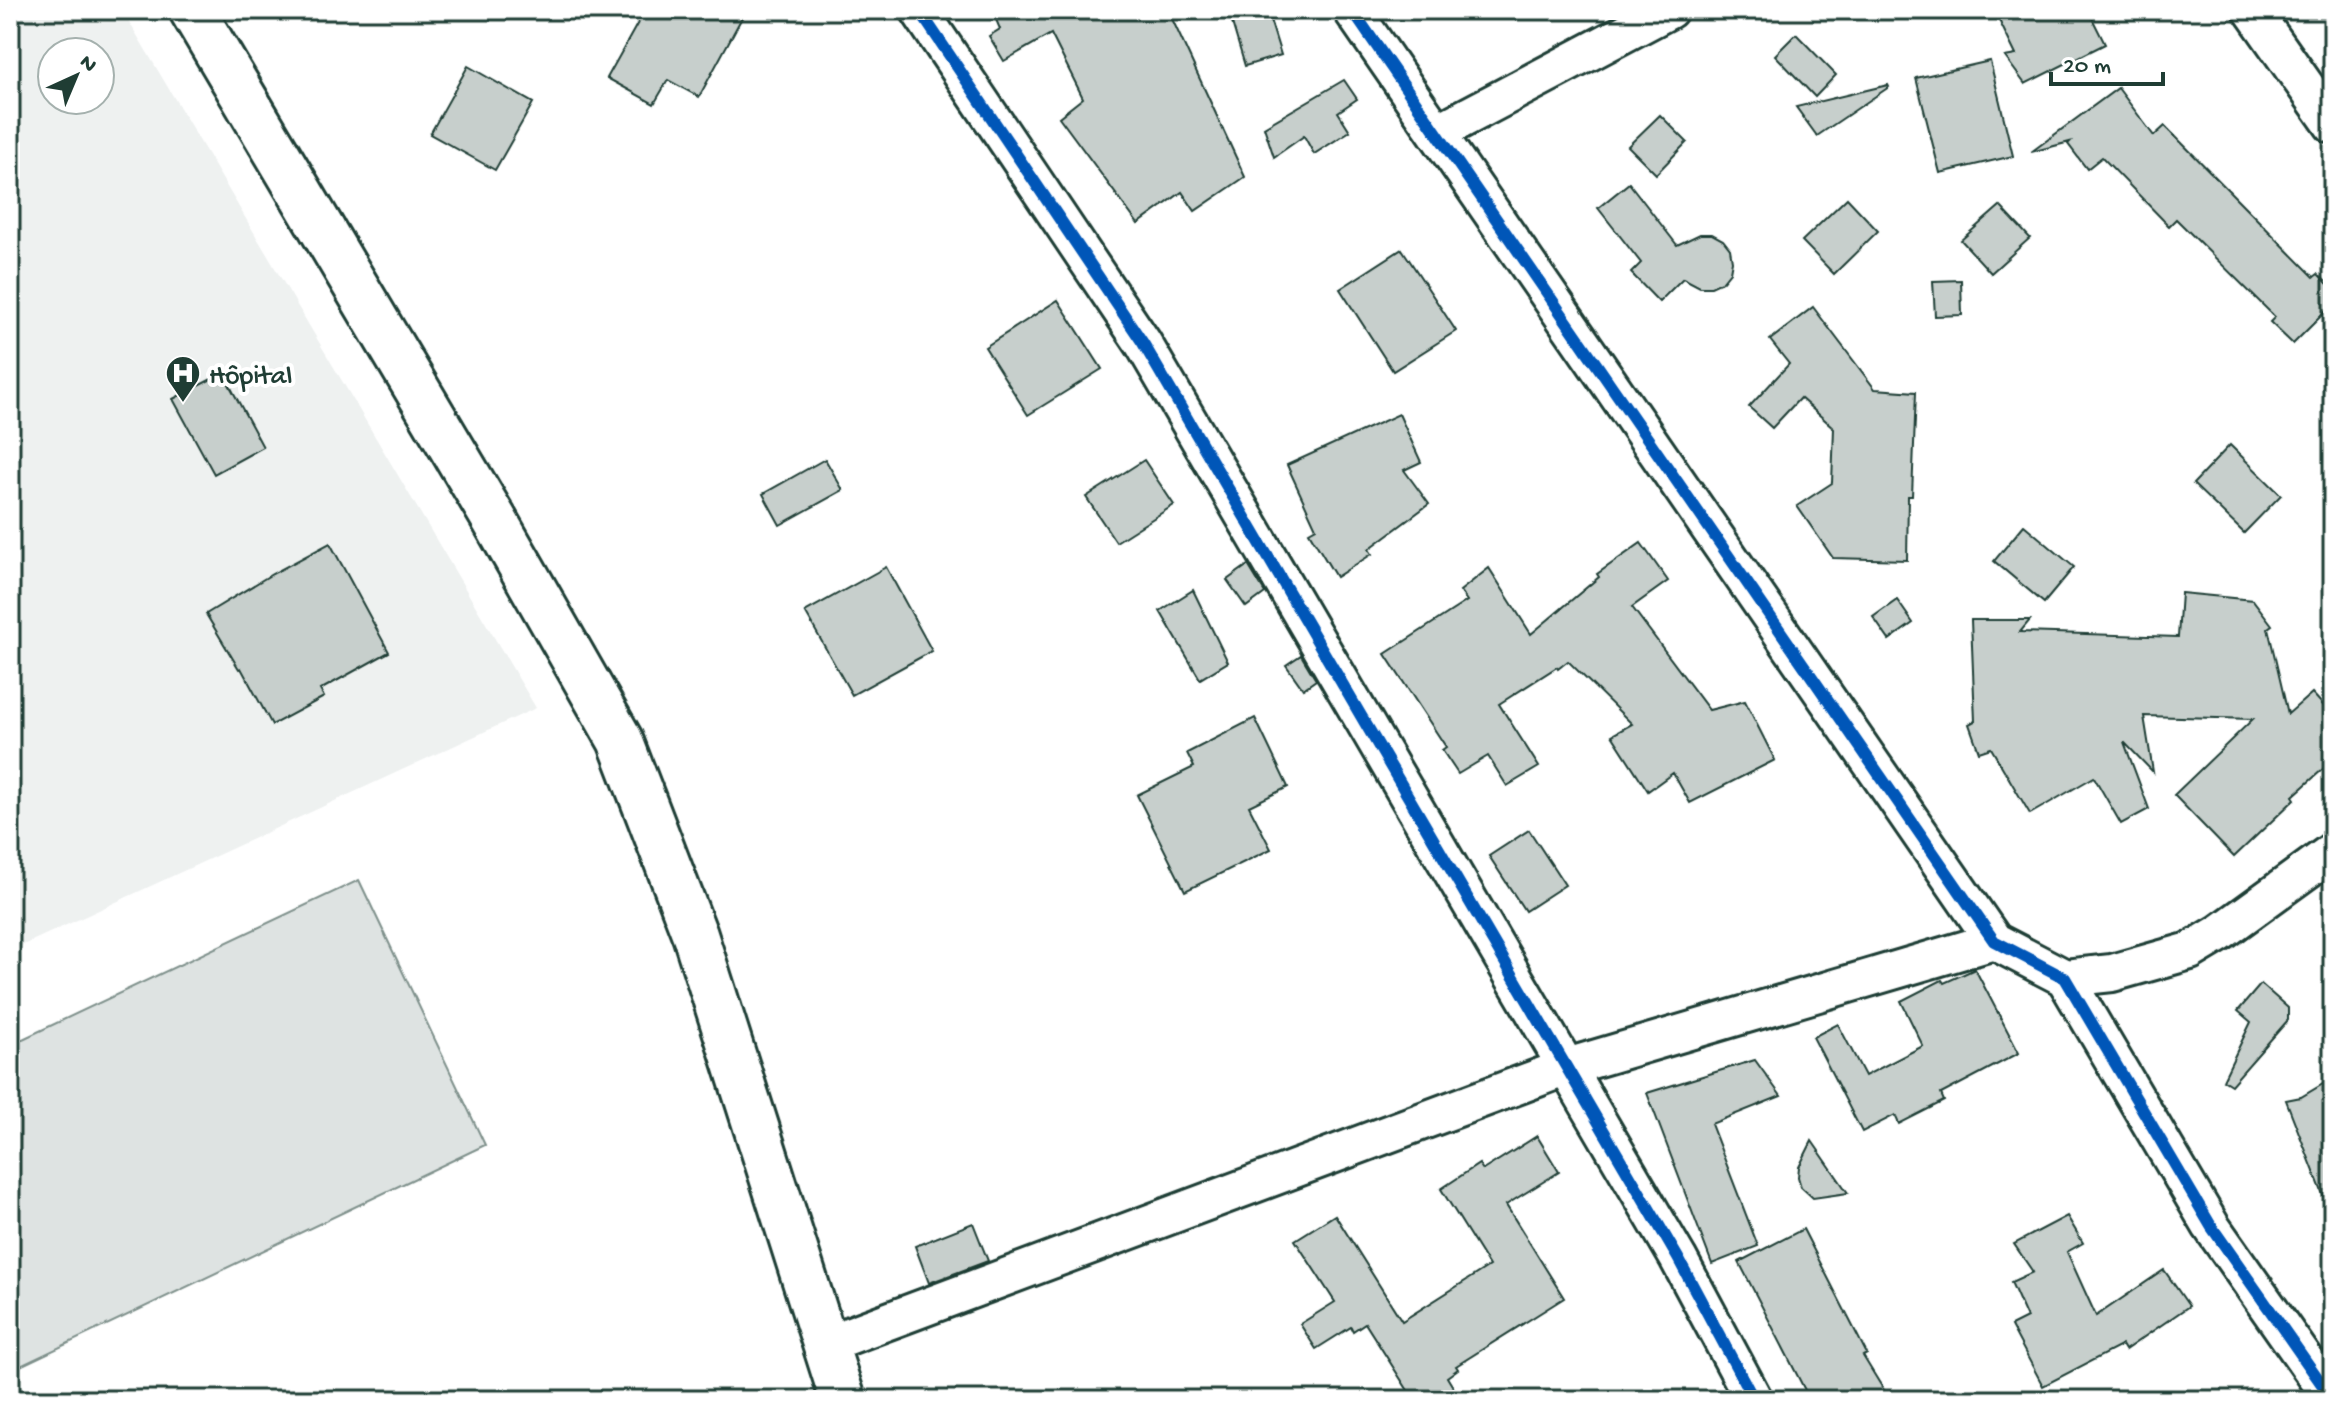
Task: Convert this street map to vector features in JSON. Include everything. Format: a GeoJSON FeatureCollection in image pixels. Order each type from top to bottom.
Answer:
{"type":"FeatureCollection","features":[{"type":"Feature","properties":{"kind":"main road"},"geometry":{"type":"LineString","coordinates":[[205,14],[620,740],[695,935],[843,1400]]}},
{"type":"Feature","properties":{"kind":"street"},"geometry":{"type":"LineString","coordinates":[[919,10],[1143,343],[1678,1258],[1754,1400]]}},
{"type":"Feature","properties":{"kind":"street"},"geometry":{"type":"LineString","coordinates":[[1352,10],[1994,941],[2065,978],[2211,1226],[2333,1400]]}},
{"type":"Feature","properties":{"kind":"street"},"geometry":{"type":"LineString","coordinates":[[1438,132],[1669,10]]}},
{"type":"Feature","properties":{"kind":"street"},"geometry":{"type":"LineString","coordinates":[[2252,10],[2333,125]]}},
{"type":"Feature","properties":{"kind":"street"},"geometry":{"type":"LineString","coordinates":[[2065,978],[2112,973],[2190,951],[2220,933],[2333,851]]}},
{"type":"Feature","properties":{"kind":"street"},"geometry":{"type":"LineString","coordinates":[[824,1345],[1567,1067],[1994,941]]}},
{"type":"Feature","properties":{"kind":"shaded area","name":"Hôpital"},"geometry":{"type":"Polygon","coordinates":[[[10,10],[122,10],[536,708],[10,951],[10,10]]]}},
{"type":"Feature","properties":{"kind":"shaded area"},"geometry":{"type":"Polygon","coordinates":[[[359,880],[485,1145],[10,1371],[10,1045],[359,880]]]}},
{"type":"Feature","properties":{"kind":"building"},"geometry":{"type":"Polygon","coordinates":[[[645,10],[746,10],[699,97],[668,80],[654,104],[607,78],[645,10]]]}},
{"type":"Feature","properties":{"kind":"building"},"geometry":{"type":"Polygon","coordinates":[[[992,10],[1168,10],[1245,177],[1195,211],[1182,192],[1138,224],[1059,117],[1083,98],[1051,34],[1004,61],[989,36],[1000,29],[992,10]]]}},
{"type":"Feature","properties":{"kind":"building"},"geometry":{"type":"Polygon","coordinates":[[[1249,10],[1267,10],[1281,55],[1245,66],[1230,16],[1249,10]]]}},
{"type":"Feature","properties":{"kind":"building"},"geometry":{"type":"Polygon","coordinates":[[[1994,10],[2088,10],[2105,44],[2025,84],[2005,57],[2016,55],[1994,10]]]}},
{"type":"Feature","properties":{"kind":"building"},"geometry":{"type":"Polygon","coordinates":[[[1796,34],[1836,75],[1815,97],[1775,55],[1796,34]]]}},
{"type":"Feature","properties":{"kind":"building"},"geometry":{"type":"Polygon","coordinates":[[[1990,61],[2013,156],[1940,173],[1916,78],[1990,61]]]}},
{"type":"Feature","properties":{"kind":"building"},"geometry":{"type":"Polygon","coordinates":[[[468,66],[533,103],[495,170],[430,134],[468,66]]]}},
{"type":"Feature","properties":{"kind":"building"},"geometry":{"type":"Polygon","coordinates":[[[1344,80],[1357,99],[1338,112],[1350,131],[1314,154],[1304,136],[1274,157],[1264,127],[1344,80]]]}},
{"type":"Feature","properties":{"kind":"building"},"geometry":{"type":"Polygon","coordinates":[[[1888,85],[1817,136],[1796,107],[1888,85]]]}},
{"type":"Feature","properties":{"kind":"building"},"geometry":{"type":"Polygon","coordinates":[[[2118,88],[2154,136],[2165,126],[2314,277],[2318,274],[2333,289],[2333,304],[2293,344],[2270,322],[2275,317],[2176,219],[2169,226],[2102,157],[2087,169],[2068,144],[2070,142],[2031,152],[2118,88]]]}},
{"type":"Feature","properties":{"kind":"building"},"geometry":{"type":"Polygon","coordinates":[[[1660,115],[1687,142],[1656,174],[1628,146],[1660,115]]]}},
{"type":"Feature","properties":{"kind":"building"},"geometry":{"type":"Polygon","coordinates":[[[1629,183],[1677,245],[1700,234],[1712,234],[1723,240],[1730,249],[1732,261],[1730,272],[1722,282],[1711,287],[1700,287],[1683,278],[1659,302],[1631,273],[1641,263],[1598,208],[1629,183]]]}},
{"type":"Feature","properties":{"kind":"building"},"geometry":{"type":"Polygon","coordinates":[[[1847,198],[1878,231],[1834,274],[1802,241],[1847,198]]]}},
{"type":"Feature","properties":{"kind":"building"},"geometry":{"type":"Polygon","coordinates":[[[2000,206],[2030,238],[1991,273],[1961,240],[2000,206]]]}},
{"type":"Feature","properties":{"kind":"building"},"geometry":{"type":"Polygon","coordinates":[[[1402,249],[1456,331],[1393,371],[1340,289],[1402,249]]]}},
{"type":"Feature","properties":{"kind":"building"},"geometry":{"type":"Polygon","coordinates":[[[1961,280],[1962,315],[1935,316],[1933,281],[1961,280]]]}},
{"type":"Feature","properties":{"kind":"building"},"geometry":{"type":"Polygon","coordinates":[[[1058,300],[1102,369],[1028,415],[985,347],[1058,300]]]}},
{"type":"Feature","properties":{"kind":"building"},"geometry":{"type":"Polygon","coordinates":[[[1813,307],[1875,389],[1916,392],[1912,496],[1908,496],[1907,560],[1833,558],[1797,506],[1832,483],[1834,428],[1800,398],[1772,428],[1749,407],[1789,364],[1770,340],[1813,307]]]}},
{"type":"Feature","properties":{"kind":"building"},"geometry":{"type":"Polygon","coordinates":[[[223,373],[263,447],[214,474],[173,399],[223,373]]]}},
{"type":"Feature","properties":{"kind":"building"},"geometry":{"type":"Polygon","coordinates":[[[1399,414],[1421,462],[1404,470],[1429,504],[1369,549],[1372,554],[1336,577],[1309,532],[1316,528],[1287,465],[1399,414]]]}},
{"type":"Feature","properties":{"kind":"building"},"geometry":{"type":"Polygon","coordinates":[[[2230,445],[2281,495],[2244,533],[2193,484],[2230,445]]]}},
{"type":"Feature","properties":{"kind":"building"},"geometry":{"type":"Polygon","coordinates":[[[825,459],[843,490],[780,525],[763,494],[825,459]]]}},
{"type":"Feature","properties":{"kind":"building"},"geometry":{"type":"Polygon","coordinates":[[[1144,460],[1174,505],[1116,542],[1086,497],[1144,460]]]}},
{"type":"Feature","properties":{"kind":"building"},"geometry":{"type":"Polygon","coordinates":[[[2024,525],[2074,567],[2044,603],[1994,561],[2024,525]]]}},
{"type":"Feature","properties":{"kind":"building"},"geometry":{"type":"Polygon","coordinates":[[[330,543],[389,652],[320,690],[324,697],[272,725],[241,668],[206,614],[330,543]]]}},
{"type":"Feature","properties":{"kind":"building"},"geometry":{"type":"Polygon","coordinates":[[[1641,543],[1668,581],[1632,607],[1709,710],[1745,701],[1775,760],[1690,803],[1673,773],[1648,791],[1612,735],[1632,724],[1568,661],[1499,704],[1539,767],[1507,786],[1488,756],[1458,774],[1442,750],[1446,747],[1385,654],[1467,601],[1460,591],[1489,568],[1531,634],[1599,577],[1597,574],[1641,543]]]}},
{"type":"Feature","properties":{"kind":"building"},"geometry":{"type":"Polygon","coordinates":[[[1248,565],[1265,593],[1246,607],[1227,580],[1248,565]]]}},
{"type":"Feature","properties":{"kind":"building"},"geometry":{"type":"Polygon","coordinates":[[[886,567],[932,651],[852,695],[805,612],[886,567]]]}},
{"type":"Feature","properties":{"kind":"building"},"geometry":{"type":"Polygon","coordinates":[[[1193,590],[1228,662],[1200,679],[1160,611],[1193,590]]]}},
{"type":"Feature","properties":{"kind":"building"},"geometry":{"type":"Polygon","coordinates":[[[2181,593],[2253,600],[2272,625],[2268,628],[2288,714],[2312,693],[2333,716],[2333,760],[2234,857],[2174,795],[2253,719],[2144,716],[2153,772],[2124,742],[2149,809],[2121,824],[2094,777],[2030,814],[1991,748],[1979,752],[1969,724],[1975,721],[1971,620],[2030,620],[2020,632],[2178,637],[2181,593]]]}},
{"type":"Feature","properties":{"kind":"building"},"geometry":{"type":"Polygon","coordinates":[[[1897,600],[1913,623],[1889,640],[1873,617],[1897,600]]]}},
{"type":"Feature","properties":{"kind":"building"},"geometry":{"type":"Polygon","coordinates":[[[1301,655],[1316,680],[1303,689],[1286,665],[1301,655]]]}},
{"type":"Feature","properties":{"kind":"building"},"geometry":{"type":"Polygon","coordinates":[[[1255,718],[1288,787],[1249,806],[1271,849],[1185,891],[1137,795],[1194,767],[1187,753],[1255,718]]]}},
{"type":"Feature","properties":{"kind":"building"},"geometry":{"type":"Polygon","coordinates":[[[1529,830],[1565,885],[1525,911],[1489,856],[1529,830]]]}},
{"type":"Feature","properties":{"kind":"building"},"geometry":{"type":"Polygon","coordinates":[[[1975,969],[2019,1053],[1941,1094],[1944,1101],[1899,1124],[1895,1115],[1862,1132],[1813,1037],[1838,1024],[1865,1076],[1923,1046],[1901,1001],[1942,980],[1944,983],[1975,969]]]}},
{"type":"Feature","properties":{"kind":"building"},"geometry":{"type":"Polygon","coordinates":[[[2261,984],[2288,1008],[2288,1020],[2231,1085],[2223,1080],[2251,1022],[2238,1011],[2261,984]]]}},
{"type":"Feature","properties":{"kind":"building"},"geometry":{"type":"Polygon","coordinates":[[[1755,1060],[1781,1096],[1711,1124],[1758,1246],[1712,1264],[1647,1093],[1755,1060]]]}},
{"type":"Feature","properties":{"kind":"building"},"geometry":{"type":"Polygon","coordinates":[[[2333,1078],[2331,1215],[2286,1100],[2301,1097],[2333,1078]]]}},
{"type":"Feature","properties":{"kind":"building"},"geometry":{"type":"Polygon","coordinates":[[[1537,1136],[1559,1172],[1506,1205],[1564,1298],[1456,1366],[1458,1369],[1447,1377],[1461,1400],[1414,1400],[1365,1323],[1353,1331],[1351,1327],[1316,1349],[1300,1324],[1335,1302],[1295,1240],[1335,1215],[1402,1321],[1489,1266],[1441,1189],[1479,1164],[1483,1170],[1537,1136]]]}},
{"type":"Feature","properties":{"kind":"building"},"geometry":{"type":"Polygon","coordinates":[[[1812,1141],[1848,1193],[1813,1198],[1801,1187],[1799,1167],[1812,1141]]]}},
{"type":"Feature","properties":{"kind":"building"},"geometry":{"type":"Polygon","coordinates":[[[2067,1216],[2083,1243],[2067,1252],[2096,1316],[2164,1270],[2189,1306],[2125,1350],[2122,1345],[2043,1386],[2011,1326],[2027,1318],[2011,1282],[2033,1272],[2014,1244],[2067,1216]]]}},
{"type":"Feature","properties":{"kind":"building"},"geometry":{"type":"Polygon","coordinates":[[[973,1223],[988,1261],[929,1283],[915,1246],[973,1223]]]}},
{"type":"Feature","properties":{"kind":"building"},"geometry":{"type":"Polygon","coordinates":[[[1803,1229],[1867,1354],[1863,1356],[1890,1400],[1810,1400],[1739,1262],[1803,1229]]]}},
{"type":"Feature","properties":{"kind":"cycle path"},"geometry":{"type":"LineString","coordinates":[[919,10],[1143,343],[1678,1258],[1754,1400]]}},
{"type":"Feature","properties":{"kind":"cycle path"},"geometry":{"type":"LineString","coordinates":[[1352,10],[1994,941],[2065,978],[2211,1226],[2333,1400]]}},
{"type":"Feature","properties":{"kind":"place","name":"Hôpital"},"geometry":{"type":"Point","coordinates":[183,404]}}]}
